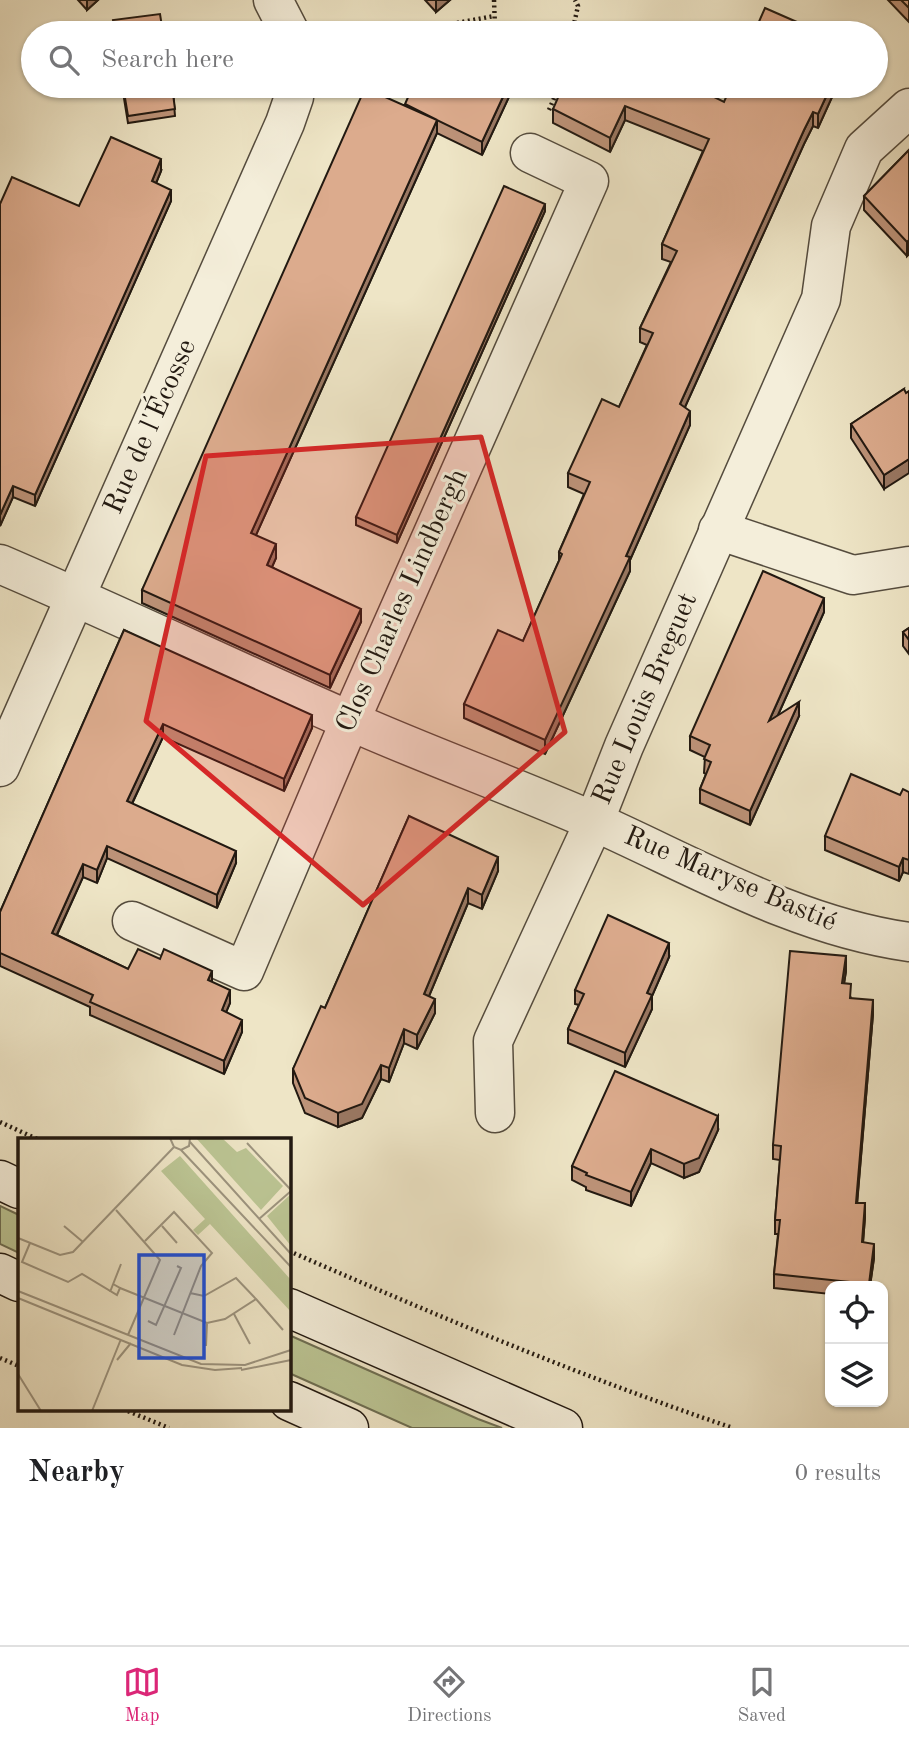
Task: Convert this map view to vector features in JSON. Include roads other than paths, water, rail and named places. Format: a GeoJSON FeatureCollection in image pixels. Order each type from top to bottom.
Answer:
{"type":"FeatureCollection","features":[{"type":"Feature","properties":{"kind":"street"},"geometry":{"type":"LineString","coordinates":[[273,0],[284,21]]}},
{"type":"Feature","properties":{"kind":"street","name":"Rue de l'Écosse"},"geometry":{"type":"LineString","coordinates":[[0,767],[295,98]]}},
{"type":"Feature","properties":{"kind":"street","name":"Rue Louis Breguet"},"geometry":{"type":"LineString","coordinates":[[0,564],[350,721],[594,822],[624,746],[821,299],[831,226],[864,149],[909,108]]}},
{"type":"Feature","properties":{"kind":"street","name":"Clos Charles Lindbergh"},"geometry":{"type":"LineString","coordinates":[[132,921],[244,971],[350,721],[589,181],[530,153]]}},
{"type":"Feature","properties":{"kind":"street"},"geometry":{"type":"LineString","coordinates":[[718,530],[853,575],[909,566]]}},
{"type":"Feature","properties":{"kind":"street"},"geometry":{"type":"LineString","coordinates":[[495,1113],[494,1041],[594,822]]}},
{"type":"Feature","properties":{"kind":"street","name":"Rue Maryse Bastié"},"geometry":{"type":"LineString","coordinates":[[594,822],[767,902],[824,923],[909,942]]}},
{"type":"Feature","properties":{"kind":"street"},"geometry":{"type":"LineString","coordinates":[[0,1180],[18,1189]]}},
{"type":"Feature","properties":{"kind":"street"},"geometry":{"type":"LineString","coordinates":[[0,1273],[18,1282]]}},
{"type":"Feature","properties":{"kind":"street"},"geometry":{"type":"LineString","coordinates":[[290,1308],[564,1428]]}},
{"type":"Feature","properties":{"kind":"street"},"geometry":{"type":"LineString","coordinates":[[290,1401],[349,1428]]}}]}
